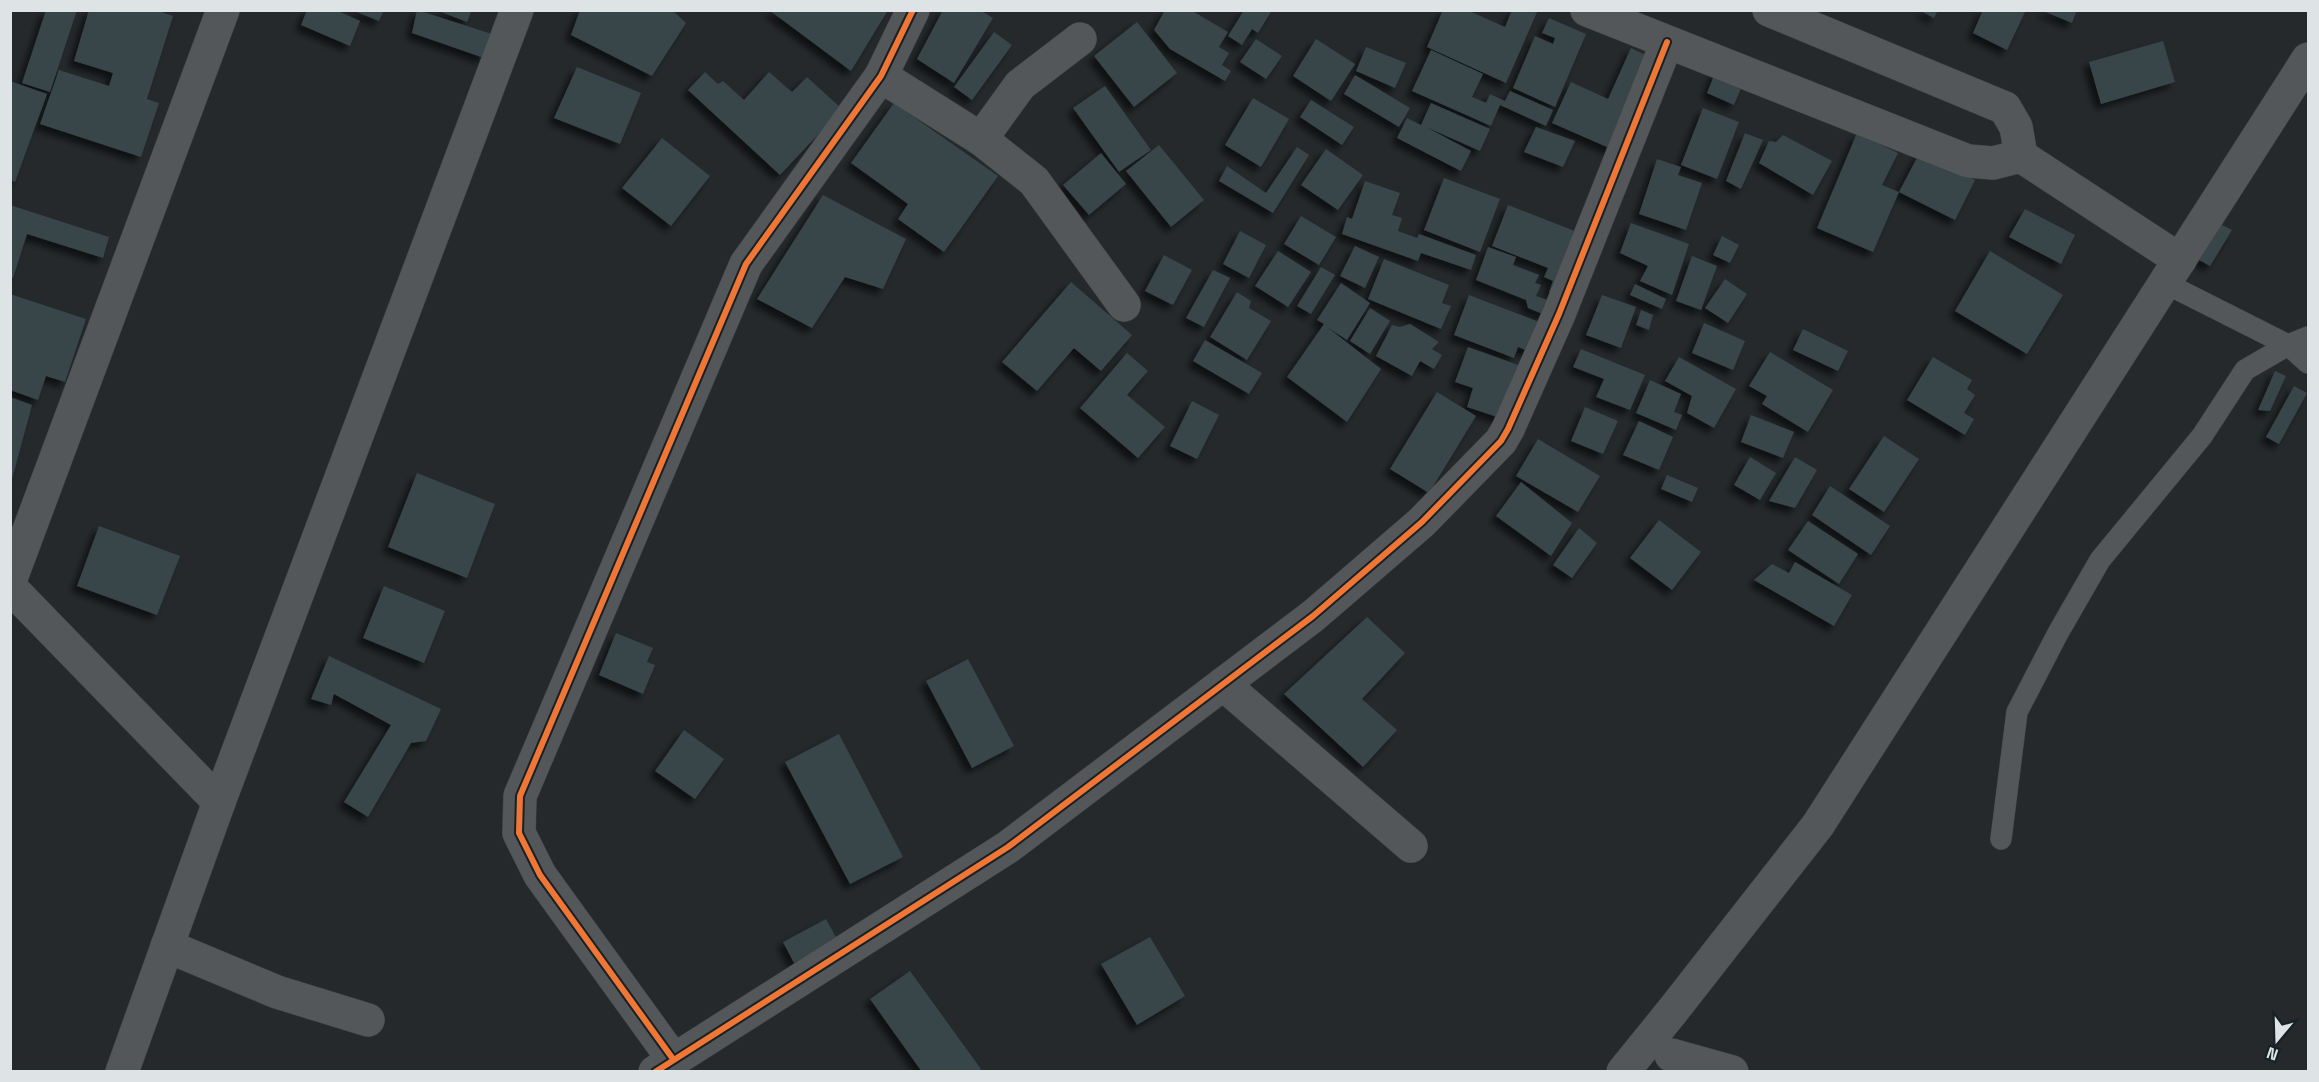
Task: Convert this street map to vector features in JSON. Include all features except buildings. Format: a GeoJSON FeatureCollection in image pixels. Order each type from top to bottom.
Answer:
{"type":"FeatureCollection","features":[{"type":"Feature","properties":{"kind":"street"},"geometry":{"type":"LineString","coordinates":[[10,581],[223,10]]}},
{"type":"Feature","properties":{"kind":"street"},"geometry":{"type":"LineString","coordinates":[[122,1071],[219,802],[517,10]]}},
{"type":"Feature","properties":{"kind":"street"},"geometry":{"type":"LineString","coordinates":[[913,10],[881,76],[746,264],[520,796],[519,834],[540,875],[674,1065],[1008,847],[1313,616],[1422,522],[1501,441],[1514,417],[1559,314],[1667,42]]}},
{"type":"Feature","properties":{"kind":"street"},"geometry":{"type":"LineString","coordinates":[[1587,10],[1968,161],[1993,163],[2021,156]]}},
{"type":"Feature","properties":{"kind":"street"},"geometry":{"type":"LineString","coordinates":[[1769,10],[2005,108],[2016,127],[2021,156],[2173,272]]}},
{"type":"Feature","properties":{"kind":"street"},"geometry":{"type":"LineString","coordinates":[[981,139],[1020,85],[1080,39]]}},
{"type":"Feature","properties":{"kind":"street"},"geometry":{"type":"LineString","coordinates":[[1623,1071],[1818,825],[2308,59]]}},
{"type":"Feature","properties":{"kind":"street"},"geometry":{"type":"LineString","coordinates":[[881,76],[981,139],[1034,182],[1124,305]]}},
{"type":"Feature","properties":{"kind":"street"},"geometry":{"type":"LineString","coordinates":[[10,587],[219,802]]}},
{"type":"Feature","properties":{"kind":"street"},"geometry":{"type":"LineString","coordinates":[[1223,684],[1411,846]]}},
{"type":"Feature","properties":{"kind":"street"},"geometry":{"type":"LineString","coordinates":[[167,946],[277,992],[368,1020]]}},
{"type":"Feature","properties":{"kind":"street"},"geometry":{"type":"LineString","coordinates":[[1674,1009],[1671,1063],[1732,1071]]}},
{"type":"Feature","properties":{"kind":"lane"},"geometry":{"type":"LineString","coordinates":[[2173,272],[2288,345],[2308,363]]}},
{"type":"Feature","properties":{"kind":"lane"},"geometry":{"type":"LineString","coordinates":[[2001,839],[2017,712],[2058,633],[2100,560],[2202,436],[2245,370],[2288,345],[2308,337]]}},
{"type":"Feature","properties":{"kind":"cycle path"},"geometry":{"type":"LineString","coordinates":[[673,1059],[540,875],[519,833],[520,796],[746,264],[881,76],[913,10]]}},
{"type":"Feature","properties":{"kind":"cycle path"},"geometry":{"type":"LineString","coordinates":[[655,1072],[1008,847],[1313,616],[1422,522],[1501,441],[1508,429],[1559,314],[1667,42]]}}]}
